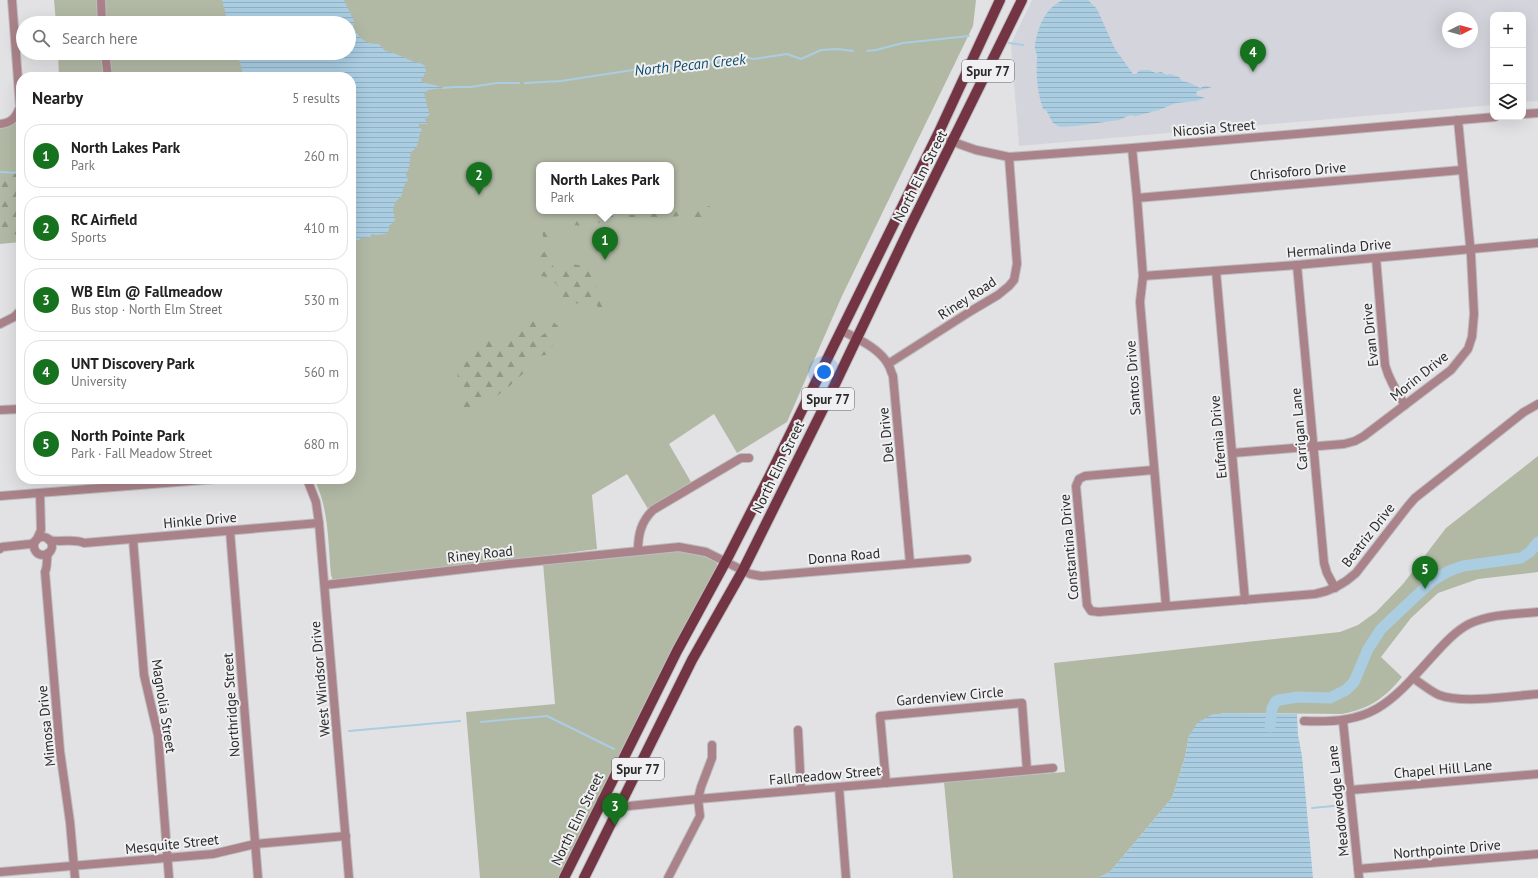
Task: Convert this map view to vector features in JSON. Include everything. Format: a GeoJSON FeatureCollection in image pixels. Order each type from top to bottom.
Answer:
{"type":"FeatureCollection","features":[{"type":"Feature","properties":{"kind":"main road","name":"North Elm Street"},"geometry":{"type":"LineString","coordinates":[[564,878],[601,800],[677,650],[726,561],[782,451],[938,134],[1000,0]]}},
{"type":"Feature","properties":{"kind":"main road","name":"North Elm Street"},"geometry":{"type":"LineString","coordinates":[[584,878],[692,660],[742,570],[857,339],[910,227],[1022,0]]}},
{"type":"Feature","properties":{"kind":"street"},"geometry":{"type":"LineString","coordinates":[[12,0],[16,54]]}},
{"type":"Feature","properties":{"kind":"street"},"geometry":{"type":"LineString","coordinates":[[100,0],[101,16]]}},
{"type":"Feature","properties":{"kind":"street"},"geometry":{"type":"LineString","coordinates":[[16,60],[17,72]]}},
{"type":"Feature","properties":{"kind":"street"},"geometry":{"type":"LineString","coordinates":[[106,60],[107,72]]}},
{"type":"Feature","properties":{"kind":"street"},"geometry":{"type":"LineString","coordinates":[[1526,114],[1538,113]]}},
{"type":"Feature","properties":{"kind":"street"},"geometry":{"type":"LineString","coordinates":[[0,124],[6,124],[16,117]]}},
{"type":"Feature","properties":{"kind":"street","name":"Nicosia Street"},"geometry":{"type":"LineString","coordinates":[[938,134],[976,150],[1008,157],[1490,117]]}},
{"type":"Feature","properties":{"kind":"street","name":"Morin Drive"},"geometry":{"type":"LineString","coordinates":[[1233,453],[1344,444],[1355,441],[1364,436],[1451,370],[1468,349],[1474,326],[1470,249],[1458,120]]}},
{"type":"Feature","properties":{"kind":"street","name":"Santos Drive"},"geometry":{"type":"LineString","coordinates":[[1132,148],[1143,276],[1140,302],[1153,470],[1166,606]]}},
{"type":"Feature","properties":{"kind":"street","name":"Riney Road"},"geometry":{"type":"LineString","coordinates":[[888,364],[971,311],[998,296],[1014,280],[1017,264],[1008,157]]}},
{"type":"Feature","properties":{"kind":"street","name":"Chrisoforo Drive"},"geometry":{"type":"LineString","coordinates":[[1137,198],[1462,170]]}},
{"type":"Feature","properties":{"kind":"street","name":"Hermalinda Drive"},"geometry":{"type":"LineString","coordinates":[[1143,276],[1297,265],[1538,243]]}},
{"type":"Feature","properties":{"kind":"street","name":"Evan Drive"},"geometry":{"type":"LineString","coordinates":[[1376,258],[1388,376],[1405,405]]}},
{"type":"Feature","properties":{"kind":"street","name":"Carrigan Lane"},"geometry":{"type":"LineString","coordinates":[[1297,265],[1324,564],[1335,588]]}},
{"type":"Feature","properties":{"kind":"street","name":"Eufemia Drive"},"geometry":{"type":"LineString","coordinates":[[1216,271],[1245,600]]}},
{"type":"Feature","properties":{"kind":"street"},"geometry":{"type":"LineString","coordinates":[[0,324],[16,315]]}},
{"type":"Feature","properties":{"kind":"street"},"geometry":{"type":"LineString","coordinates":[[841,330],[870,346],[888,364]]}},
{"type":"Feature","properties":{"kind":"street","name":"Del Drive"},"geometry":{"type":"LineString","coordinates":[[888,364],[892,376],[910,563]]}},
{"type":"Feature","properties":{"kind":"street","name":"Beatriz Drive"},"geometry":{"type":"LineString","coordinates":[[1091,611],[1099,612],[1316,594],[1335,588],[1346,582],[1356,573],[1415,498],[1524,412],[1538,404]]}},
{"type":"Feature","properties":{"kind":"street"},"geometry":{"type":"LineString","coordinates":[[0,410],[16,409]]}},
{"type":"Feature","properties":{"kind":"street"},"geometry":{"type":"LineString","coordinates":[[638,551],[638,536],[642,525],[647,516],[653,510],[741,458],[749,458]]}},
{"type":"Feature","properties":{"kind":"street","name":"Constantina Drive"},"geometry":{"type":"LineString","coordinates":[[1091,611],[1087,605],[1076,486],[1079,479],[1085,476],[1153,470]]}},
{"type":"Feature","properties":{"kind":"street"},"geometry":{"type":"LineString","coordinates":[[0,496],[40,493],[99,484]]}},
{"type":"Feature","properties":{"kind":"street","name":"West Windsor Drive"},"geometry":{"type":"LineString","coordinates":[[309,484],[316,502],[319,523],[349,878]]}},
{"type":"Feature","properties":{"kind":"street"},"geometry":{"type":"LineString","coordinates":[[37,553],[34,547],[41,530],[40,493]]}},
{"type":"Feature","properties":{"kind":"street","name":"Hinkle Drive"},"geometry":{"type":"LineString","coordinates":[[48,539],[59,542],[80,540],[84,542],[319,523]]}},
{"type":"Feature","properties":{"kind":"street"},"geometry":{"type":"LineString","coordinates":[[0,550],[2,552],[30,550],[42,555],[49,552],[52,545],[41,530]]}},
{"type":"Feature","properties":{"kind":"street","name":"Northridge Street"},"geometry":{"type":"LineString","coordinates":[[230,531],[258,878]]}},
{"type":"Feature","properties":{"kind":"street"},"geometry":{"type":"LineString","coordinates":[[0,550],[2,547],[33,544],[36,540],[42,537],[48,539]]}},
{"type":"Feature","properties":{"kind":"street","name":"Magnolia Street"},"geometry":{"type":"LineString","coordinates":[[133,539],[144,675],[158,735],[169,878]]}},
{"type":"Feature","properties":{"kind":"street","name":"Hinkle Drive"},"geometry":{"type":"LineString","coordinates":[[49,552],[60,547],[80,546],[84,542]]}},
{"type":"Feature","properties":{"kind":"street","name":"Riney Road"},"geometry":{"type":"LineString","coordinates":[[325,585],[414,574],[675,547],[706,552],[726,561]]}},
{"type":"Feature","properties":{"kind":"street","name":"Mimosa Drive"},"geometry":{"type":"LineString","coordinates":[[49,552],[46,560],[47,569],[45,572],[60,751],[75,878]]}},
{"type":"Feature","properties":{"kind":"street","name":"Mimosa Drive"},"geometry":{"type":"LineString","coordinates":[[37,553],[41,558],[42,569],[45,572]]}},
{"type":"Feature","properties":{"kind":"street","name":"Donna Road"},"geometry":{"type":"LineString","coordinates":[[726,561],[754,575],[770,576],[967,559]]}},
{"type":"Feature","properties":{"kind":"street"},"geometry":{"type":"LineString","coordinates":[[1304,721],[1343,720],[1369,713],[1395,697],[1448,639],[1470,623],[1497,615],[1538,612]]}},
{"type":"Feature","properties":{"kind":"street"},"geometry":{"type":"LineString","coordinates":[[1413,678],[1433,692],[1451,698],[1473,699],[1538,694]]}},
{"type":"Feature","properties":{"kind":"street","name":"Gardenview Circle"},"geometry":{"type":"LineString","coordinates":[[886,783],[880,716],[1022,703],[1027,770]]}},
{"type":"Feature","properties":{"kind":"street","name":"Meadowedge Lane"},"geometry":{"type":"LineString","coordinates":[[1343,720],[1358,874]]}},
{"type":"Feature","properties":{"kind":"street"},"geometry":{"type":"LineString","coordinates":[[798,730],[801,790]]}},
{"type":"Feature","properties":{"kind":"street"},"geometry":{"type":"LineString","coordinates":[[668,878],[700,816],[698,799],[712,758],[712,745]]}},
{"type":"Feature","properties":{"kind":"street","name":"Fallmeadow Street"},"geometry":{"type":"LineString","coordinates":[[601,800],[619,807],[1053,768]]}},
{"type":"Feature","properties":{"kind":"street","name":"Chapel Hill Lane"},"geometry":{"type":"LineString","coordinates":[[1351,790],[1538,774]]}},
{"type":"Feature","properties":{"kind":"street"},"geometry":{"type":"LineString","coordinates":[[839,787],[846,878]]}},
{"type":"Feature","properties":{"kind":"street","name":"Mesquite Street"},"geometry":{"type":"LineString","coordinates":[[0,872],[74,865],[168,859],[213,854],[255,844],[346,836]]}},
{"type":"Feature","properties":{"kind":"street","name":"Northpointe Drive"},"geometry":{"type":"LineString","coordinates":[[1358,874],[1538,854]]}},
{"type":"Feature","properties":{"kind":"shaded area"},"geometry":{"type":"Polygon","coordinates":[[[1032,0],[1538,0],[1538,101],[1526,102],[1526,12],[1490,12],[1490,105],[1019,146],[1011,44],[1032,0]]]}},
{"type":"Feature","properties":{"kind":"green space"},"geometry":{"type":"Polygon","coordinates":[[[54,0],[976,0],[973,26],[842,296],[787,422],[737,453],[714,414],[669,444],[691,482],[648,509],[627,474],[592,495],[597,549],[334,584],[331,575],[323,502],[316,484],[356,484],[356,72],[59,72],[58,60],[356,60],[356,16],[55,16],[54,0]]]}},
{"type":"Feature","properties":{"kind":"green space"},"geometry":{"type":"Polygon","coordinates":[[[16,116],[16,242],[0,244],[0,124],[16,116]]]}},
{"type":"Feature","properties":{"kind":"green space"},"geometry":{"type":"Polygon","coordinates":[[[0,172],[16,173],[16,234],[0,235],[0,172]]]}},
{"type":"Feature","properties":{"kind":"green space"},"geometry":{"type":"Polygon","coordinates":[[[710,206],[708,216],[697,226],[690,224],[691,219],[686,215],[615,220],[583,225],[571,225],[565,223],[565,219],[575,217],[599,218],[613,215],[674,214],[674,212],[684,209],[689,210],[695,215],[701,208],[710,206]]]}},
{"type":"Feature","properties":{"kind":"green space"},"geometry":{"type":"Polygon","coordinates":[[[546,226],[550,244],[550,261],[555,269],[561,268],[570,263],[585,267],[594,279],[598,291],[603,299],[609,300],[612,307],[606,313],[600,311],[592,296],[583,304],[564,302],[556,284],[549,278],[539,276],[539,257],[545,251],[542,229],[546,226]]]}},
{"type":"Feature","properties":{"kind":"green space"},"geometry":{"type":"Polygon","coordinates":[[[532,320],[541,336],[547,332],[547,323],[552,321],[558,326],[550,354],[540,356],[533,351],[526,352],[529,368],[498,395],[487,400],[478,399],[473,419],[464,421],[456,364],[458,358],[489,341],[500,340],[515,335],[524,323],[532,320]]]}},
{"type":"Feature","properties":{"kind":"green space"},"geometry":{"type":"Polygon","coordinates":[[[1538,456],[1538,572],[1478,579],[1438,593],[1411,618],[1381,657],[1402,677],[1383,697],[1368,706],[1342,714],[1227,713],[1211,715],[1189,736],[1185,757],[1172,798],[1110,872],[1098,878],[953,878],[944,782],[1065,772],[1054,663],[1340,632],[1358,625],[1376,612],[1403,584],[1446,528],[1538,456]]]}},
{"type":"Feature","properties":{"kind":"green space"},"geometry":{"type":"Polygon","coordinates":[[[689,550],[715,560],[718,565],[652,690],[559,878],[480,878],[466,712],[555,704],[543,563],[689,550]]]}},
{"type":"Feature","properties":{"kind":"water"},"geometry":{"type":"Polygon","coordinates":[[[222,0],[344,0],[352,16],[226,16],[222,0]]]}},
{"type":"Feature","properties":{"kind":"water"},"geometry":{"type":"Polygon","coordinates":[[[1063,0],[1088,0],[1097,9],[1115,49],[1133,74],[1136,74],[1140,70],[1149,70],[1156,73],[1161,72],[1167,75],[1170,74],[1179,77],[1182,81],[1200,88],[1205,86],[1212,87],[1197,91],[1196,95],[1205,98],[1196,101],[1176,103],[1159,110],[1136,116],[1130,115],[1119,120],[1060,127],[1053,123],[1046,110],[1043,109],[1039,96],[1037,55],[1035,46],[1043,19],[1051,8],[1063,0]]]}},
{"type":"Feature","properties":{"kind":"water"},"geometry":{"type":"Polygon","coordinates":[[[356,31],[363,40],[374,44],[379,44],[385,51],[394,53],[425,66],[426,72],[421,80],[424,83],[443,88],[428,90],[424,94],[430,114],[425,119],[427,124],[419,124],[422,130],[417,147],[411,152],[409,168],[406,174],[408,180],[404,186],[401,197],[395,202],[393,210],[395,220],[389,226],[389,230],[386,234],[372,234],[370,237],[366,238],[363,236],[359,240],[356,240],[356,72],[243,72],[239,60],[356,60],[356,31]]]}},
{"type":"Feature","properties":{"kind":"water"},"geometry":{"type":"Polygon","coordinates":[[[1227,713],[1297,714],[1313,878],[1098,878],[1110,872],[1172,798],[1185,757],[1189,736],[1197,723],[1211,715],[1227,713]]]}},
{"type":"Feature","properties":{"kind":"waterway","name":"North Pecan Creek"},"geometry":{"type":"LineString","coordinates":[[867,51],[903,43],[969,36]]}},
{"type":"Feature","properties":{"kind":"waterway","name":"North Pecan Creek"},"geometry":{"type":"LineString","coordinates":[[1009,43],[1023,45]]}},
{"type":"Feature","properties":{"kind":"waterway","name":"North Pecan Creek"},"geometry":{"type":"LineString","coordinates":[[525,83],[561,81],[633,70],[650,68],[657,69],[704,61],[710,62],[727,59],[733,60],[744,57],[754,59],[787,54],[801,59],[821,50],[838,49],[853,51]]}},
{"type":"Feature","properties":{"kind":"waterway","name":"North Pecan Creek"},"geometry":{"type":"LineString","coordinates":[[443,88],[470,87],[497,83],[519,83]]}},
{"type":"Feature","properties":{"kind":"waterway","name":"North Pecan Creek"},"geometry":{"type":"LineString","coordinates":[[0,172],[16,173]]}},
{"type":"Feature","properties":{"kind":"waterway"},"geometry":{"type":"LineString","coordinates":[[1270,727],[1272,708],[1276,701],[1298,697],[1330,698],[1346,690],[1354,682],[1368,649],[1381,629],[1432,581],[1449,571],[1463,566],[1521,558],[1530,552],[1538,542]]}},
{"type":"Feature","properties":{"kind":"waterway"},"geometry":{"type":"LineString","coordinates":[[481,722],[547,716],[614,749]]}},
{"type":"Feature","properties":{"kind":"waterway"},"geometry":{"type":"LineString","coordinates":[[349,731],[460,721]]}},
{"type":"Feature","properties":{"kind":"waterway"},"geometry":{"type":"LineString","coordinates":[[1312,808],[1344,805]]}},
{"type":"Feature","properties":{"kind":"place","name":"UNT Discovery Park"},"geometry":{"type":"Point","coordinates":[1253,72]}},
{"type":"Feature","properties":{"kind":"place","name":"RC Airfield"},"geometry":{"type":"Point","coordinates":[479,195]}},
{"type":"Feature","properties":{"kind":"place","name":"North Lakes Park"},"geometry":{"type":"Point","coordinates":[605,260]}},
{"type":"Feature","properties":{"kind":"place","name":"North Pointe Park"},"geometry":{"type":"Point","coordinates":[1425,589]}},
{"type":"Feature","properties":{"kind":"place","name":"WB Elm @ Fallmeadow"},"geometry":{"type":"Point","coordinates":[615,826]}}]}
